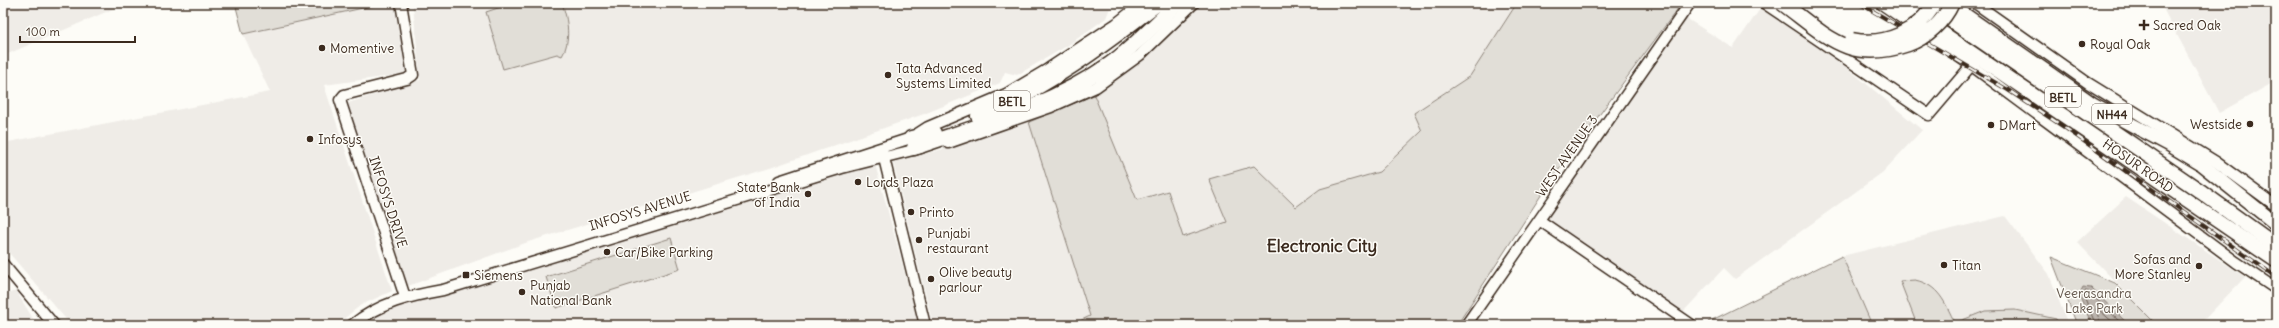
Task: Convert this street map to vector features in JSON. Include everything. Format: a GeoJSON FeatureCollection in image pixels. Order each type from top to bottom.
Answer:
{"type":"FeatureCollection","features":[{"type":"Feature","properties":{"kind":"highway","name":"BETL"},"geometry":{"type":"LineString","coordinates":[[913,143],[1002,106],[1038,87],[1104,45],[1158,3]]}},
{"type":"Feature","properties":{"kind":"highway","name":"BETL"},"geometry":{"type":"LineString","coordinates":[[913,143],[1008,115],[1078,83],[1111,64],[1178,3]]}},
{"type":"Feature","properties":{"kind":"highway"},"geometry":{"type":"LineString","coordinates":[[1782,3],[1839,44],[1856,50],[1872,52],[1887,51],[1918,41],[1938,23],[1952,3]]}},
{"type":"Feature","properties":{"kind":"highway"},"geometry":{"type":"LineString","coordinates":[[1793,3],[1836,34],[1849,40],[1869,42],[1887,40],[1904,33],[1925,17],[1935,3]]}},
{"type":"Feature","properties":{"kind":"highway","name":"HOSUR ROAD"},"geometry":{"type":"LineString","coordinates":[[1899,3],[1975,61],[2276,262]]}},
{"type":"Feature","properties":{"kind":"highway","name":"BETL"},"geometry":{"type":"LineString","coordinates":[[1926,3],[2200,191],[2276,246]]}},
{"type":"Feature","properties":{"kind":"highway","name":"NH44"},"geometry":{"type":"LineString","coordinates":[[1948,3],[2093,104],[2168,144],[2201,164],[2276,224]]}},
{"type":"Feature","properties":{"kind":"street","name":"INFOSYS DRIVE"},"geometry":{"type":"LineString","coordinates":[[401,3],[413,75],[407,79],[344,94],[340,100],[405,295]]}},
{"type":"Feature","properties":{"kind":"street"},"geometry":{"type":"LineString","coordinates":[[913,143],[928,127],[1006,94],[1048,69],[1116,24],[1142,3]]}},
{"type":"Feature","properties":{"kind":"street"},"geometry":{"type":"LineString","coordinates":[[913,143],[939,146],[969,137],[1052,107],[1096,87],[1140,55],[1194,3]]}},
{"type":"Feature","properties":{"kind":"street","name":"WEST AVENUE 3"},"geometry":{"type":"LineString","coordinates":[[1466,325],[1690,3]]}},
{"type":"Feature","properties":{"kind":"street"},"geometry":{"type":"LineString","coordinates":[[1764,3],[1929,115],[1975,61]]}},
{"type":"Feature","properties":{"kind":"street"},"geometry":{"type":"LineString","coordinates":[[1880,3],[1975,61],[2236,262],[2276,289]]}},
{"type":"Feature","properties":{"kind":"street"},"geometry":{"type":"LineString","coordinates":[[1975,3],[2088,82],[2216,162],[2276,206]]}},
{"type":"Feature","properties":{"kind":"street"},"geometry":{"type":"LineString","coordinates":[[1987,3],[1993,15]]}},
{"type":"Feature","properties":{"kind":"street","name":"INFOSYS AVENUE"},"geometry":{"type":"LineString","coordinates":[[405,295],[442,287],[913,143]]}},
{"type":"Feature","properties":{"kind":"street"},"geometry":{"type":"LineString","coordinates":[[882,152],[925,325]]}},
{"type":"Feature","properties":{"kind":"street","name":"INFOSYS AVENUE"},"geometry":{"type":"LineString","coordinates":[[405,295],[443,290],[804,176]]}},
{"type":"Feature","properties":{"kind":"street"},"geometry":{"type":"LineString","coordinates":[[1539,220],[1692,325]]}},
{"type":"Feature","properties":{"kind":"street"},"geometry":{"type":"LineString","coordinates":[[3,264],[54,325]]}},
{"type":"Feature","properties":{"kind":"street"},"geometry":{"type":"LineString","coordinates":[[346,325],[364,311],[385,300],[405,295]]}},
{"type":"Feature","properties":{"kind":"street"},"geometry":{"type":"LineString","coordinates":[[352,325],[365,315],[405,295]]}},
{"type":"Feature","properties":{"kind":"shaded area"},"geometry":{"type":"Polygon","coordinates":[[[3,3],[127,3],[3,56],[3,3]]]}},
{"type":"Feature","properties":{"kind":"shaded area"},"geometry":{"type":"Polygon","coordinates":[[[386,3],[394,3],[406,74],[324,85],[392,291],[361,305],[336,325],[71,325],[3,246],[8,243],[3,244],[3,143],[270,92],[243,34],[386,3]]]}},
{"type":"Feature","properties":{"kind":"shaded area"},"geometry":{"type":"Polygon","coordinates":[[[426,3],[1117,3],[1110,8],[1106,18],[1067,46],[1017,75],[1005,72],[1000,83],[924,114],[770,168],[528,242],[408,286],[348,103],[420,80],[413,6],[426,3]]]}},
{"type":"Feature","properties":{"kind":"shaded area"},"geometry":{"type":"Polygon","coordinates":[[[1203,3],[1682,3],[1549,183],[1457,325],[933,325],[893,162],[970,142],[1029,122],[1094,95],[1134,66],[1203,3]]]}},
{"type":"Feature","properties":{"kind":"shaded area"},"geometry":{"type":"Polygon","coordinates":[[[1764,3],[1828,52],[1922,130],[1883,172],[1735,279],[1724,268],[1683,312],[1545,219],[1686,18],[1733,48],[1764,3]]]}},
{"type":"Feature","properties":{"kind":"shaded area"},"geometry":{"type":"Polygon","coordinates":[[[2160,3],[2276,3],[2276,81],[2219,113],[2160,3]]]}},
{"type":"Feature","properties":{"kind":"shaded area"},"geometry":{"type":"Polygon","coordinates":[[[875,164],[919,325],[358,325],[386,309],[500,278],[875,164]]]}},
{"type":"Feature","properties":{"kind":"shaded area"},"geometry":{"type":"Polygon","coordinates":[[[2126,197],[2245,277],[2199,325],[2157,325],[2077,242],[2126,197]]]}},
{"type":"Feature","properties":{"kind":"shaded area","name":"Titan"},"geometry":{"type":"Polygon","coordinates":[[[2005,216],[2049,274],[2068,325],[1872,325],[1842,256],[2005,216]]]}},
{"type":"Feature","properties":{"kind":"shaded area"},"geometry":{"type":"Polygon","coordinates":[[[16,291],[37,325],[3,325],[3,295],[16,291]]]}},
{"type":"Feature","properties":{"kind":"green space"},"geometry":{"type":"Polygon","coordinates":[[[235,3],[386,3],[243,34],[235,3]]]}},
{"type":"Feature","properties":{"kind":"green space"},"geometry":{"type":"Polygon","coordinates":[[[513,3],[562,3],[566,16],[568,37],[562,56],[557,54],[503,69],[486,12],[513,3]]]}},
{"type":"Feature","properties":{"kind":"green space"},"geometry":{"type":"Polygon","coordinates":[[[1517,3],[1682,3],[1549,183],[1457,325],[1071,325],[1090,316],[1029,122],[1094,95],[1137,200],[1168,191],[1183,237],[1227,222],[1209,179],[1254,166],[1296,207],[1320,189],[1379,172],[1422,131],[1414,113],[1470,76],[1517,3]]]}},
{"type":"Feature","properties":{"kind":"green space"},"geometry":{"type":"Polygon","coordinates":[[[671,238],[680,269],[556,308],[546,277],[671,238]]]}},
{"type":"Feature","properties":{"kind":"green space"},"geometry":{"type":"Polygon","coordinates":[[[1842,256],[1872,325],[1710,325],[1708,322],[1842,256]]]}},
{"type":"Feature","properties":{"kind":"green space","name":"Veerasandra Lake Park"},"geometry":{"type":"Polygon","coordinates":[[[2051,257],[2115,283],[2157,325],[2077,325],[2051,257]]]}},
{"type":"Feature","properties":{"kind":"green space"},"geometry":{"type":"Polygon","coordinates":[[[1915,280],[1923,282],[1936,291],[1944,302],[1955,323],[1985,311],[2015,310],[2056,319],[2059,325],[1917,325],[1900,281],[1915,280]]]}},
{"type":"Feature","properties":{"kind":"water"},"geometry":{"type":"Polygon","coordinates":[[[2083,287],[2091,288],[2129,325],[2092,325],[2079,295],[2083,287]]]}},
{"type":"Feature","properties":{"kind":"railway"},"geometry":{"type":"LineString","coordinates":[[1859,3],[2008,90],[2064,127],[2276,277]]}},
{"type":"Feature","properties":{"kind":"place","name":"Sacred Oak"},"geometry":{"type":"Point","coordinates":[2144,25]}},
{"type":"Feature","properties":{"kind":"place","name":"Royal Oak"},"geometry":{"type":"Point","coordinates":[2082,44]}},
{"type":"Feature","properties":{"kind":"place","name":"Momentive"},"geometry":{"type":"Point","coordinates":[322,48]}},
{"type":"Feature","properties":{"kind":"place","name":"Tata Advanced Systems Limited"},"geometry":{"type":"Point","coordinates":[888,75]}},
{"type":"Feature","properties":{"kind":"place","name":"Westside"},"geometry":{"type":"Point","coordinates":[2250,124]}},
{"type":"Feature","properties":{"kind":"place","name":"DMart"},"geometry":{"type":"Point","coordinates":[1991,125]}},
{"type":"Feature","properties":{"kind":"place","name":"Infosys"},"geometry":{"type":"Point","coordinates":[310,139]}},
{"type":"Feature","properties":{"kind":"place","name":"Lords Plaza"},"geometry":{"type":"Point","coordinates":[858,182]}},
{"type":"Feature","properties":{"kind":"place","name":"State Bank of India"},"geometry":{"type":"Point","coordinates":[808,194]}},
{"type":"Feature","properties":{"kind":"place","name":"Printo"},"geometry":{"type":"Point","coordinates":[911,212]}},
{"type":"Feature","properties":{"kind":"place","name":"Punjabi restaurant"},"geometry":{"type":"Point","coordinates":[919,240]}},
{"type":"Feature","properties":{"kind":"place","name":"Car/Bike Parking"},"geometry":{"type":"Point","coordinates":[607,252]}},
{"type":"Feature","properties":{"kind":"place","name":"Titan"},"geometry":{"type":"Point","coordinates":[1944,265]}},
{"type":"Feature","properties":{"kind":"place","name":"Sofas and More Stanley"},"geometry":{"type":"Point","coordinates":[2199,266]}},
{"type":"Feature","properties":{"kind":"place","name":"Siemens"},"geometry":{"type":"Point","coordinates":[466,275]}},
{"type":"Feature","properties":{"kind":"place","name":"Olive beauty parlour"},"geometry":{"type":"Point","coordinates":[931,279]}},
{"type":"Feature","properties":{"kind":"place","name":"Punjab National Bank"},"geometry":{"type":"Point","coordinates":[522,292]}},
{"type":"Feature","properties":{"kind":"district","name":"Electronic City"},"geometry":{"type":"Point","coordinates":[1322,246]}}]}
